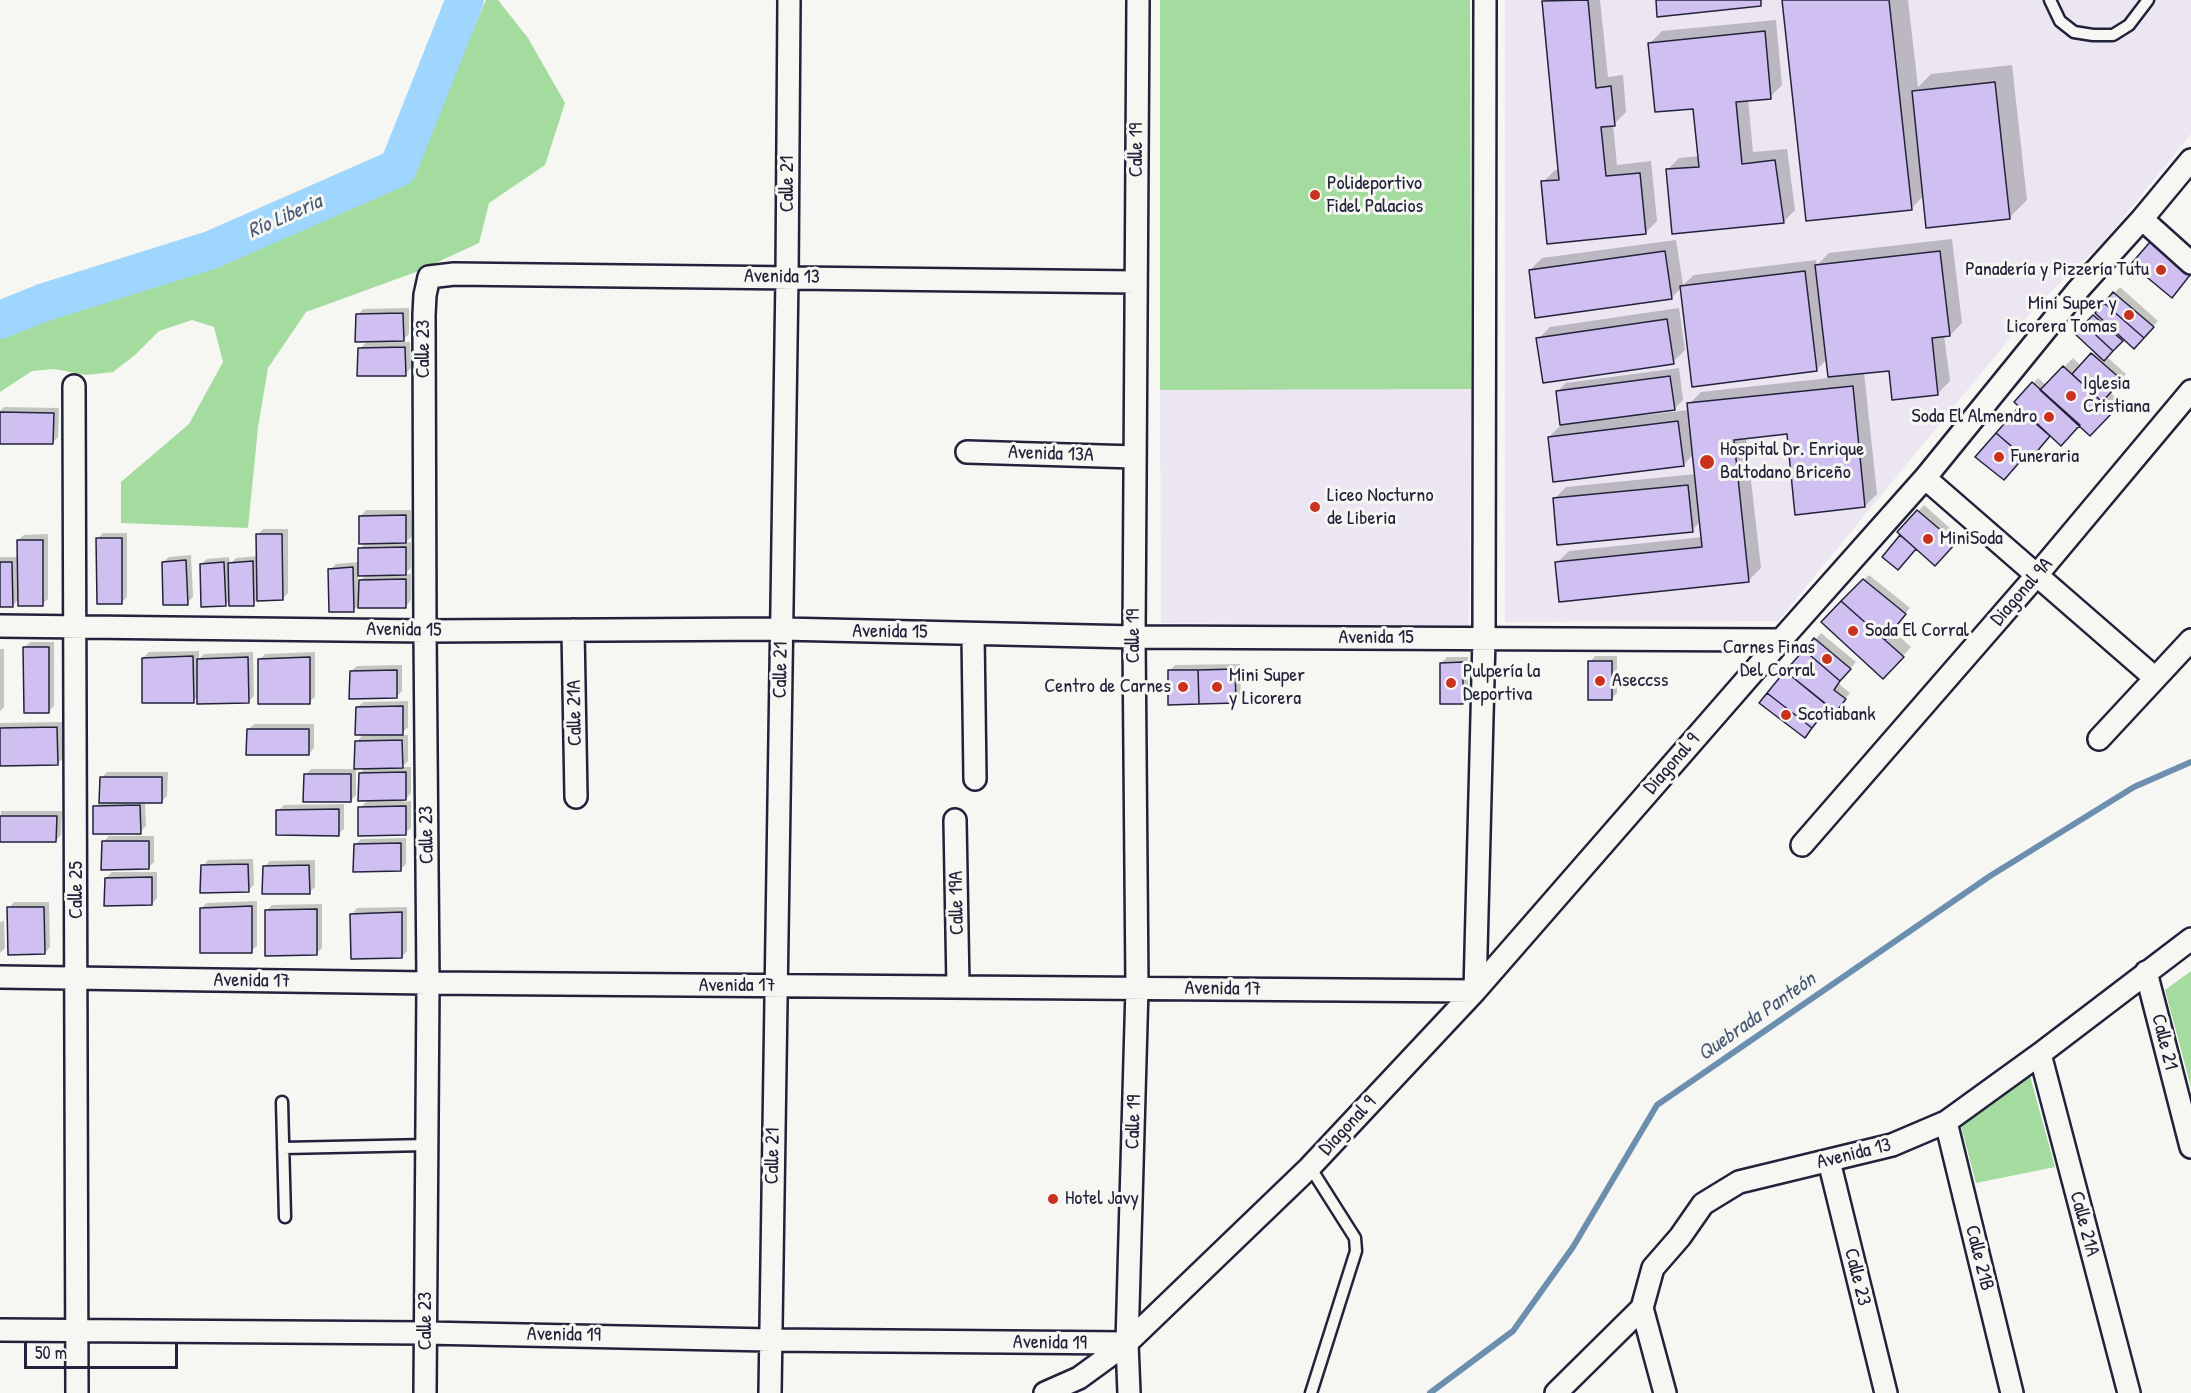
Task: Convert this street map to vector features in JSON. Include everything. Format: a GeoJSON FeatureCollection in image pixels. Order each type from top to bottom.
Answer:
{"type":"FeatureCollection","features":[{"type":"Feature","properties":{"kind":"street","name":"Calle 21"},"geometry":{"type":"LineString","coordinates":[[770,1393],[789,0]]}},
{"type":"Feature","properties":{"kind":"street","name":"Calle 19"},"geometry":{"type":"LineString","coordinates":[[1130,1393],[1127,1344],[1137,988],[1134,638],[1138,0]]}},
{"type":"Feature","properties":{"kind":"street"},"geometry":{"type":"LineString","coordinates":[[1475,991],[1484,638],[1485,0]]}},
{"type":"Feature","properties":{"kind":"street","name":"Diagonal 9"},"geometry":{"type":"LineString","coordinates":[[1045,1393],[1079,1378],[1127,1344],[1310,1167],[1475,991],[1781,639],[1925,478],[2077,291],[2191,160]]}},
{"type":"Feature","properties":{"kind":"street"},"geometry":{"type":"LineString","coordinates":[[2142,219],[2191,263]]}},
{"type":"Feature","properties":{"kind":"street","name":"Avenida 13"},"geometry":{"type":"LineString","coordinates":[[429,277],[454,274],[1136,282]]}},
{"type":"Feature","properties":{"kind":"street","name":"Calle 23"},"geometry":{"type":"LineString","coordinates":[[425,1393],[428,983],[424,631],[424,315],[429,277]]}},
{"type":"Feature","properties":{"kind":"street","name":"Calle 25"},"geometry":{"type":"LineString","coordinates":[[74,386],[78,978],[79,1331],[77,1393]]}},
{"type":"Feature","properties":{"kind":"street","name":"Diagonal 9A"},"geometry":{"type":"LineString","coordinates":[[1802,845],[2036,576],[2191,391]]}},
{"type":"Feature","properties":{"kind":"street","name":"Avenida 13A"},"geometry":{"type":"LineString","coordinates":[[967,452],[1135,457]]}},
{"type":"Feature","properties":{"kind":"street"},"geometry":{"type":"LineString","coordinates":[[1925,478],[2155,678]]}},
{"type":"Feature","properties":{"kind":"street","name":"Avenida 15"},"geometry":{"type":"LineString","coordinates":[[0,626],[424,631],[782,629],[1134,638],[1781,639]]}},
{"type":"Feature","properties":{"kind":"street","name":"Calle 21A"},"geometry":{"type":"LineString","coordinates":[[573,630],[576,797]]}},
{"type":"Feature","properties":{"kind":"street"},"geometry":{"type":"LineString","coordinates":[[973,634],[975,779]]}},
{"type":"Feature","properties":{"kind":"street"},"geometry":{"type":"LineString","coordinates":[[2099,739],[2191,640]]}},
{"type":"Feature","properties":{"kind":"street","name":"Calle 19A"},"geometry":{"type":"LineString","coordinates":[[955,820],[958,987]]}},
{"type":"Feature","properties":{"kind":"street","name":"Avenida 13"},"geometry":{"type":"LineString","coordinates":[[1556,1393],[1641,1308],[1653,1268],[1680,1237],[1703,1204],[1739,1182],[1892,1145],[1946,1122],[2191,939]]}},
{"type":"Feature","properties":{"kind":"street","name":"Calle 21"},"geometry":{"type":"LineString","coordinates":[[2146,972],[2191,1147]]}},
{"type":"Feature","properties":{"kind":"street","name":"Avenida 17"},"geometry":{"type":"LineString","coordinates":[[0,978],[1475,991]]}},
{"type":"Feature","properties":{"kind":"street","name":"Calle 21A"},"geometry":{"type":"LineString","coordinates":[[2040,1054],[2129,1393]]}},
{"type":"Feature","properties":{"kind":"street","name":"Calle 21B"},"geometry":{"type":"LineString","coordinates":[[1946,1122],[2012,1393]]}},
{"type":"Feature","properties":{"kind":"street","name":"Calle 23"},"geometry":{"type":"LineString","coordinates":[[1829,1161],[1886,1393]]}},
{"type":"Feature","properties":{"kind":"street"},"geometry":{"type":"LineString","coordinates":[[1641,1308],[1665,1393]]}},
{"type":"Feature","properties":{"kind":"street","name":"Avenida 19"},"geometry":{"type":"LineString","coordinates":[[0,1330],[425,1333],[1127,1344]]}},
{"type":"Feature","properties":{"kind":"lane"},"geometry":{"type":"LineString","coordinates":[[2050,0],[2060,21],[2074,32],[2113,35],[2129,25],[2148,0]]}},
{"type":"Feature","properties":{"kind":"lane"},"geometry":{"type":"LineString","coordinates":[[282,1102],[285,1217]]}},
{"type":"Feature","properties":{"kind":"lane"},"geometry":{"type":"LineString","coordinates":[[283,1148],[427,1145]]}},
{"type":"Feature","properties":{"kind":"lane"},"geometry":{"type":"LineString","coordinates":[[1310,1167],[1355,1238],[1356,1251],[1311,1393]]}},
{"type":"Feature","properties":{"kind":"shaded area","name":"Hospital Dr. Enrique Baltodano Briceño"},"geometry":{"type":"Polygon","coordinates":[[[1505,0],[2191,0],[2191,134],[2106,239],[2038,304],[1778,621],[1505,622],[1505,0]]]}},
{"type":"Feature","properties":{"kind":"shaded area","name":"Liceo Nocturno de Liberia"},"geometry":{"type":"Polygon","coordinates":[[[1471,389],[1469,626],[1161,623],[1160,390],[1471,389]]]}},
{"type":"Feature","properties":{"kind":"green space"},"geometry":{"type":"Polygon","coordinates":[[[486,0],[498,0],[528,38],[565,103],[545,165],[489,203],[479,243],[416,272],[306,312],[268,368],[258,427],[248,528],[121,523],[121,482],[189,424],[223,362],[214,327],[192,320],[159,331],[135,355],[113,372],[86,375],[54,369],[32,371],[0,392],[0,335],[410,178],[486,0]]]}},
{"type":"Feature","properties":{"kind":"green space","name":"Polideportivo Fidel Palacios"},"geometry":{"type":"Polygon","coordinates":[[[1160,0],[1470,0],[1471,389],[1160,390],[1160,0]]]}},
{"type":"Feature","properties":{"kind":"green space"},"geometry":{"type":"Polygon","coordinates":[[[2191,971],[2191,1087],[2165,990],[2191,971]]]}},
{"type":"Feature","properties":{"kind":"green space"},"geometry":{"type":"Polygon","coordinates":[[[2030,1076],[2055,1167],[1976,1183],[1961,1126],[2030,1076]]]}},
{"type":"Feature","properties":{"kind":"building"},"geometry":{"type":"Polygon","coordinates":[[[1588,0],[1596,88],[1611,86],[1615,126],[1601,127],[1606,176],[1640,173],[1646,234],[1547,244],[1541,181],[1559,180],[1542,1],[1588,0]]]}},
{"type":"Feature","properties":{"kind":"building"},"geometry":{"type":"Polygon","coordinates":[[[1656,0],[1761,0],[1761,6],[1657,17],[1656,0]]]}},
{"type":"Feature","properties":{"kind":"building"},"geometry":{"type":"Polygon","coordinates":[[[1782,0],[1889,0],[1912,210],[1806,221],[1782,0]]]}},
{"type":"Feature","properties":{"kind":"building"},"geometry":{"type":"Polygon","coordinates":[[[1765,31],[1771,99],[1736,102],[1742,164],[1775,160],[1784,223],[1672,234],[1666,169],[1699,167],[1693,109],[1655,112],[1648,43],[1765,31]]]}},
{"type":"Feature","properties":{"kind":"building"},"geometry":{"type":"Polygon","coordinates":[[[1995,82],[2010,219],[1926,228],[1912,91],[1995,82]]]}},
{"type":"Feature","properties":{"kind":"building","name":"Panadería y Pizzería Tutu"},"geometry":{"type":"Polygon","coordinates":[[[2150,242],[2190,275],[2172,298],[2131,264],[2150,242]]]}},
{"type":"Feature","properties":{"kind":"building"},"geometry":{"type":"Polygon","coordinates":[[[1665,251],[1672,299],[1535,318],[1529,270],[1665,251]]]}},
{"type":"Feature","properties":{"kind":"building"},"geometry":{"type":"Polygon","coordinates":[[[1940,251],[1950,336],[1932,338],[1938,395],[1892,400],[1889,371],[1828,377],[1815,265],[1940,251]]]}},
{"type":"Feature","properties":{"kind":"building"},"geometry":{"type":"Polygon","coordinates":[[[1805,271],[1817,371],[1692,387],[1680,286],[1805,271]]]}},
{"type":"Feature","properties":{"kind":"building","name":"Mini Super y Licorera Tomas"},"geometry":{"type":"Polygon","coordinates":[[[2113,292],[2154,327],[2144,338],[2104,303],[2113,292]]]}},
{"type":"Feature","properties":{"kind":"building"},"geometry":{"type":"Polygon","coordinates":[[[2104,303],[2144,338],[2134,349],[2095,313],[2104,303]]]}},
{"type":"Feature","properties":{"kind":"building"},"geometry":{"type":"Polygon","coordinates":[[[403,313],[404,341],[355,342],[356,314],[403,313]]]}},
{"type":"Feature","properties":{"kind":"building"},"geometry":{"type":"Polygon","coordinates":[[[2093,315],[2123,341],[2113,351],[2084,324],[2093,315]]]}},
{"type":"Feature","properties":{"kind":"building"},"geometry":{"type":"Polygon","coordinates":[[[1667,319],[1674,364],[1543,383],[1536,338],[1667,319]]]}},
{"type":"Feature","properties":{"kind":"building"},"geometry":{"type":"Polygon","coordinates":[[[2084,324],[2113,351],[2104,361],[2074,333],[2084,324]]]}},
{"type":"Feature","properties":{"kind":"building"},"geometry":{"type":"Polygon","coordinates":[[[405,347],[406,376],[357,376],[358,348],[405,347]]]}},
{"type":"Feature","properties":{"kind":"building"},"geometry":{"type":"Polygon","coordinates":[[[2091,353],[2122,380],[2102,402],[2072,374],[2091,353]]]}},
{"type":"Feature","properties":{"kind":"building","name":"Iglesia Cristiana"},"geometry":{"type":"Polygon","coordinates":[[[2063,366],[2113,412],[2090,436],[2040,390],[2063,366]]]}},
{"type":"Feature","properties":{"kind":"building"},"geometry":{"type":"Polygon","coordinates":[[[1670,376],[1675,410],[1560,425],[1556,391],[1670,376]]]}},
{"type":"Feature","properties":{"kind":"building","name":"Soda El Almendro"},"geometry":{"type":"Polygon","coordinates":[[[2032,382],[2080,425],[2061,446],[2014,402],[2032,382]]]}},
{"type":"Feature","properties":{"kind":"building"},"geometry":{"type":"Polygon","coordinates":[[[1853,386],[1865,507],[1795,515],[1787,434],[1734,440],[1749,582],[1559,602],[1555,562],[1702,547],[1687,403],[1853,386]]]}},
{"type":"Feature","properties":{"kind":"building"},"geometry":{"type":"Polygon","coordinates":[[[2018,408],[2050,436],[2029,461],[1996,433],[2018,408]]]}},
{"type":"Feature","properties":{"kind":"building"},"geometry":{"type":"Polygon","coordinates":[[[0,412],[54,413],[53,444],[0,444],[0,412]]]}},
{"type":"Feature","properties":{"kind":"building"},"geometry":{"type":"Polygon","coordinates":[[[1678,421],[1684,466],[1553,482],[1548,437],[1678,421]]]}},
{"type":"Feature","properties":{"kind":"building","name":"Funeraria"},"geometry":{"type":"Polygon","coordinates":[[[1996,433],[2024,457],[2004,480],[1975,457],[1996,433]]]}},
{"type":"Feature","properties":{"kind":"building"},"geometry":{"type":"Polygon","coordinates":[[[1688,485],[1693,532],[1557,545],[1553,498],[1688,485]]]}},
{"type":"Feature","properties":{"kind":"building","name":"MiniSoda"},"geometry":{"type":"Polygon","coordinates":[[[1917,510],[1956,543],[1935,566],[1897,532],[1917,510]]]}},
{"type":"Feature","properties":{"kind":"building"},"geometry":{"type":"Polygon","coordinates":[[[406,515],[406,543],[359,544],[359,516],[406,515]]]}},
{"type":"Feature","properties":{"kind":"building"},"geometry":{"type":"Polygon","coordinates":[[[256,534],[282,534],[283,600],[257,601],[256,534]]]}},
{"type":"Feature","properties":{"kind":"building"},"geometry":{"type":"Polygon","coordinates":[[[1900,535],[1916,549],[1898,570],[1882,557],[1900,535]]]}},
{"type":"Feature","properties":{"kind":"building"},"geometry":{"type":"Polygon","coordinates":[[[96,538],[122,538],[122,604],[97,604],[96,538]]]}},
{"type":"Feature","properties":{"kind":"building"},"geometry":{"type":"Polygon","coordinates":[[[17,540],[43,540],[43,606],[18,606],[17,540]]]}},
{"type":"Feature","properties":{"kind":"building"},"geometry":{"type":"Polygon","coordinates":[[[406,547],[406,575],[358,576],[358,548],[406,547]]]}},
{"type":"Feature","properties":{"kind":"building"},"geometry":{"type":"Polygon","coordinates":[[[186,560],[188,605],[163,605],[162,562],[186,560]]]}},
{"type":"Feature","properties":{"kind":"building"},"geometry":{"type":"Polygon","coordinates":[[[253,561],[254,606],[229,606],[228,563],[253,561]]]}},
{"type":"Feature","properties":{"kind":"building"},"geometry":{"type":"Polygon","coordinates":[[[0,562],[12,562],[13,607],[0,607],[0,562]]]}},
{"type":"Feature","properties":{"kind":"building"},"geometry":{"type":"Polygon","coordinates":[[[224,562],[226,606],[201,607],[200,564],[224,562]]]}},
{"type":"Feature","properties":{"kind":"building"},"geometry":{"type":"Polygon","coordinates":[[[353,567],[354,612],[329,612],[328,569],[353,567]]]}},
{"type":"Feature","properties":{"kind":"building"},"geometry":{"type":"Polygon","coordinates":[[[406,579],[406,608],[358,608],[359,580],[406,579]]]}},
{"type":"Feature","properties":{"kind":"building"},"geometry":{"type":"Polygon","coordinates":[[[1863,579],[1906,614],[1885,640],[1841,601],[1863,579]]]}},
{"type":"Feature","properties":{"kind":"building","name":"Soda El Corral"},"geometry":{"type":"Polygon","coordinates":[[[1841,601],[1904,657],[1883,679],[1821,622],[1841,601]]]}},
{"type":"Feature","properties":{"kind":"building","name":"Carnes Finas Del Corral"},"geometry":{"type":"Polygon","coordinates":[[[1814,638],[1851,669],[1840,681],[1804,650],[1814,638]]]}},
{"type":"Feature","properties":{"kind":"building"},"geometry":{"type":"Polygon","coordinates":[[[23,647],[49,647],[49,713],[24,713],[23,647]]]}},
{"type":"Feature","properties":{"kind":"building"},"geometry":{"type":"Polygon","coordinates":[[[1804,650],[1840,681],[1834,690],[1846,699],[1836,712],[1785,671],[1804,650]]]}},
{"type":"Feature","properties":{"kind":"building"},"geometry":{"type":"Polygon","coordinates":[[[193,656],[194,703],[142,703],[142,658],[193,656]]]}},
{"type":"Feature","properties":{"kind":"building"},"geometry":{"type":"Polygon","coordinates":[[[248,657],[249,703],[197,704],[197,659],[248,657]]]}},
{"type":"Feature","properties":{"kind":"building"},"geometry":{"type":"Polygon","coordinates":[[[310,657],[310,704],[258,704],[258,659],[310,657]]]}},
{"type":"Feature","properties":{"kind":"building","name":"Aseccss"},"geometry":{"type":"Polygon","coordinates":[[[1588,661],[1612,661],[1612,700],[1588,700],[1588,661]]]}},
{"type":"Feature","properties":{"kind":"building","name":"Pulpería la Deportiva"},"geometry":{"type":"Polygon","coordinates":[[[1463,662],[1463,704],[1440,704],[1440,663],[1463,662]]]}},
{"type":"Feature","properties":{"kind":"building","name":"Mini Super y Licorera"},"geometry":{"type":"Polygon","coordinates":[[[1235,669],[1236,703],[1199,704],[1198,670],[1235,669]]]}},
{"type":"Feature","properties":{"kind":"building"},"geometry":{"type":"Polygon","coordinates":[[[397,670],[397,698],[349,699],[350,671],[397,670]]]}},
{"type":"Feature","properties":{"kind":"building","name":"Centro de Carnes"},"geometry":{"type":"Polygon","coordinates":[[[1168,670],[1198,670],[1199,704],[1168,705],[1168,670]]]}},
{"type":"Feature","properties":{"kind":"building"},"geometry":{"type":"Polygon","coordinates":[[[1785,671],[1829,707],[1812,728],[1767,693],[1785,671]]]}},
{"type":"Feature","properties":{"kind":"building","name":"Scotiabank"},"geometry":{"type":"Polygon","coordinates":[[[1767,693],[1812,728],[1805,738],[1759,703],[1767,693]]]}},
{"type":"Feature","properties":{"kind":"building"},"geometry":{"type":"Polygon","coordinates":[[[403,706],[403,735],[355,735],[356,707],[403,706]]]}},
{"type":"Feature","properties":{"kind":"building"},"geometry":{"type":"Polygon","coordinates":[[[57,727],[58,765],[0,766],[0,728],[57,727]]]}},
{"type":"Feature","properties":{"kind":"building"},"geometry":{"type":"Polygon","coordinates":[[[247,729],[309,729],[309,755],[246,755],[247,729]]]}},
{"type":"Feature","properties":{"kind":"building"},"geometry":{"type":"Polygon","coordinates":[[[402,740],[403,768],[354,769],[355,741],[402,740]]]}},
{"type":"Feature","properties":{"kind":"building"},"geometry":{"type":"Polygon","coordinates":[[[406,772],[406,800],[358,801],[359,773],[406,772]]]}},
{"type":"Feature","properties":{"kind":"building"},"geometry":{"type":"Polygon","coordinates":[[[304,774],[351,774],[351,802],[303,802],[304,774]]]}},
{"type":"Feature","properties":{"kind":"building"},"geometry":{"type":"Polygon","coordinates":[[[100,777],[162,777],[162,803],[99,803],[100,777]]]}},
{"type":"Feature","properties":{"kind":"building"},"geometry":{"type":"Polygon","coordinates":[[[140,805],[141,834],[93,834],[93,806],[140,805]]]}},
{"type":"Feature","properties":{"kind":"building"},"geometry":{"type":"Polygon","coordinates":[[[406,806],[406,835],[358,836],[358,807],[406,806]]]}},
{"type":"Feature","properties":{"kind":"building"},"geometry":{"type":"Polygon","coordinates":[[[339,809],[339,836],[276,835],[276,810],[339,809]]]}},
{"type":"Feature","properties":{"kind":"building"},"geometry":{"type":"Polygon","coordinates":[[[0,816],[57,816],[56,842],[0,842],[0,816]]]}},
{"type":"Feature","properties":{"kind":"building"},"geometry":{"type":"Polygon","coordinates":[[[102,841],[149,841],[149,869],[101,870],[102,841]]]}},
{"type":"Feature","properties":{"kind":"building"},"geometry":{"type":"Polygon","coordinates":[[[401,843],[401,871],[353,872],[354,844],[401,843]]]}},
{"type":"Feature","properties":{"kind":"building"},"geometry":{"type":"Polygon","coordinates":[[[248,864],[249,892],[200,893],[201,865],[248,864]]]}},
{"type":"Feature","properties":{"kind":"building"},"geometry":{"type":"Polygon","coordinates":[[[309,865],[310,894],[262,894],[263,866],[309,865]]]}},
{"type":"Feature","properties":{"kind":"building"},"geometry":{"type":"Polygon","coordinates":[[[152,877],[152,905],[104,906],[105,878],[152,877]]]}},
{"type":"Feature","properties":{"kind":"building"},"geometry":{"type":"Polygon","coordinates":[[[252,906],[252,953],[200,953],[200,908],[252,906]]]}},
{"type":"Feature","properties":{"kind":"building"},"geometry":{"type":"Polygon","coordinates":[[[7,907],[44,907],[45,954],[8,955],[7,907]]]}},
{"type":"Feature","properties":{"kind":"building"},"geometry":{"type":"Polygon","coordinates":[[[317,909],[317,955],[265,956],[265,910],[317,909]]]}},
{"type":"Feature","properties":{"kind":"building"},"geometry":{"type":"Polygon","coordinates":[[[402,912],[402,958],[351,959],[350,914],[402,912]]]}},
{"type":"Feature","properties":{"kind":"waterway","name":"Río Liberia"},"geometry":{"type":"LineString","coordinates":[[0,320],[42,303],[211,250],[398,168],[465,0]]}},
{"type":"Feature","properties":{"kind":"waterway","name":"Quebrada Panteón"},"geometry":{"type":"LineString","coordinates":[[1430,1393],[1513,1331],[1573,1247],[1657,1105],[1990,876],[2134,787],[2191,762]]}},
{"type":"Feature","properties":{"kind":"place","name":"Polideportivo Fidel Palacios"},"geometry":{"type":"Point","coordinates":[1315,195]}},
{"type":"Feature","properties":{"kind":"place","name":"Panadería y Pizzería Tutu"},"geometry":{"type":"Point","coordinates":[2161,270]}},
{"type":"Feature","properties":{"kind":"place","name":"Mini Super y Licorera Tomas"},"geometry":{"type":"Point","coordinates":[2129,315]}},
{"type":"Feature","properties":{"kind":"place","name":"Iglesia Cristiana"},"geometry":{"type":"Point","coordinates":[2071,396]}},
{"type":"Feature","properties":{"kind":"place","name":"Soda El Almendro"},"geometry":{"type":"Point","coordinates":[2049,417]}},
{"type":"Feature","properties":{"kind":"place","name":"Funeraria"},"geometry":{"type":"Point","coordinates":[1999,457]}},
{"type":"Feature","properties":{"kind":"place","name":"Hospital Dr. Enrique Baltodano Briceño"},"geometry":{"type":"Point","coordinates":[1707,462]}},
{"type":"Feature","properties":{"kind":"place","name":"Liceo Nocturno de Liberia"},"geometry":{"type":"Point","coordinates":[1315,507]}},
{"type":"Feature","properties":{"kind":"place","name":"MiniSoda"},"geometry":{"type":"Point","coordinates":[1928,539]}},
{"type":"Feature","properties":{"kind":"place","name":"Soda El Corral"},"geometry":{"type":"Point","coordinates":[1853,631]}},
{"type":"Feature","properties":{"kind":"place","name":"Carnes Finas Del Corral"},"geometry":{"type":"Point","coordinates":[1827,659]}},
{"type":"Feature","properties":{"kind":"place","name":"Aseccss"},"geometry":{"type":"Point","coordinates":[1600,681]}},
{"type":"Feature","properties":{"kind":"place","name":"Pulpería la Deportiva"},"geometry":{"type":"Point","coordinates":[1451,683]}},
{"type":"Feature","properties":{"kind":"place","name":"Centro de Carnes"},"geometry":{"type":"Point","coordinates":[1183,687]}},
{"type":"Feature","properties":{"kind":"place","name":"Mini Super y Licorera"},"geometry":{"type":"Point","coordinates":[1217,687]}},
{"type":"Feature","properties":{"kind":"place","name":"Scotiabank"},"geometry":{"type":"Point","coordinates":[1786,715]}},
{"type":"Feature","properties":{"kind":"place","name":"Hotel Javy"},"geometry":{"type":"Point","coordinates":[1053,1199]}}]}
